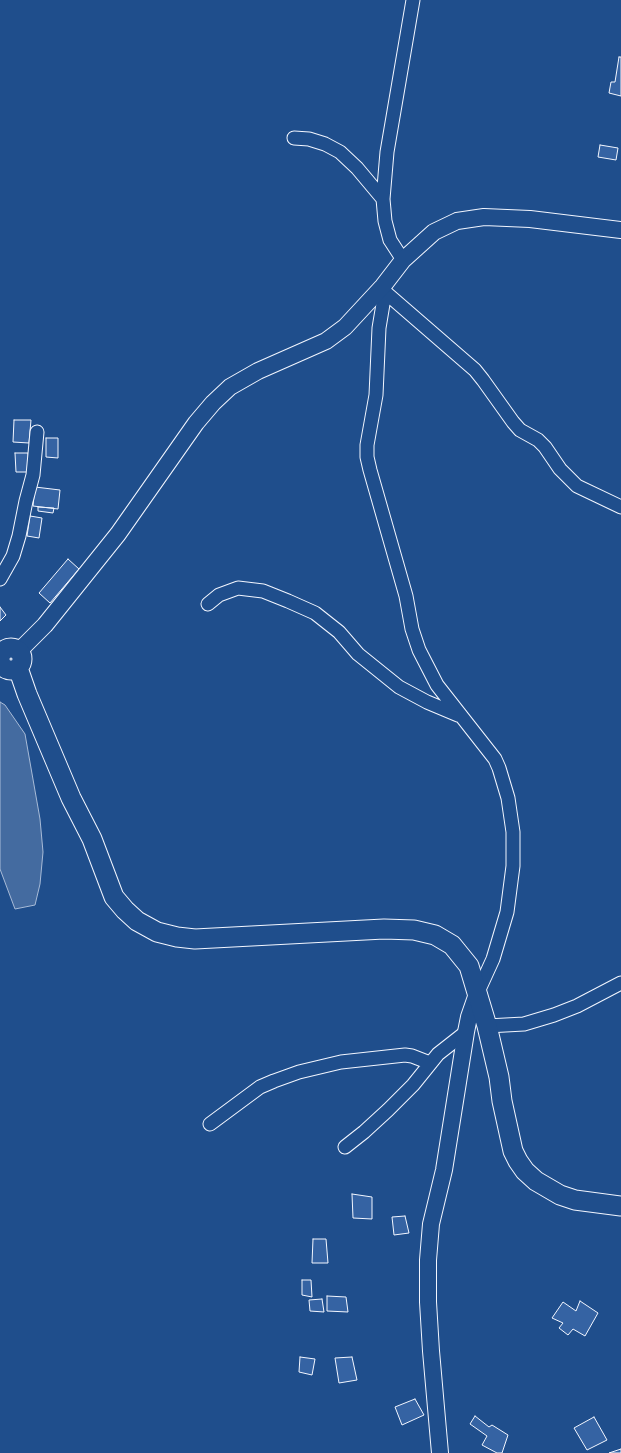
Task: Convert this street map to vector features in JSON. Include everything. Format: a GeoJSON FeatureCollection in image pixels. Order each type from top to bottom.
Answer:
{"type":"FeatureCollection","features":[{"type":"Feature","properties":{"kind":"highway"},"geometry":{"type":"LineString","coordinates":[[10,661],[27,694],[70,798],[92,839],[114,897],[137,921],[158,932],[177,937],[195,939],[384,929],[414,930],[434,934],[452,945],[468,966],[487,1026],[499,1077],[502,1101],[513,1151],[518,1161],[525,1171],[536,1181],[560,1195],[575,1200],[621,1206]]}},
{"type":"Feature","properties":{"kind":"main road"},"geometry":{"type":"LineString","coordinates":[[10,661],[45,625],[118,534],[196,423],[213,403],[230,387],[241,380],[286,358],[326,341],[345,328],[384,289],[403,260],[434,232],[457,221],[484,217],[530,219],[621,230]]}},
{"type":"Feature","properties":{"kind":"main road"},"geometry":{"type":"LineString","coordinates":[[440,1453],[431,1351],[428,1302],[428,1260],[431,1224],[444,1170],[466,1032],[469,1017],[477,994]]}},
{"type":"Feature","properties":{"kind":"street"},"geometry":{"type":"LineString","coordinates":[[403,260],[390,240],[385,221],[383,199],[387,152],[413,0]]}},
{"type":"Feature","properties":{"kind":"street"},"geometry":{"type":"LineString","coordinates":[[294,138],[309,139],[325,144],[340,152],[357,168],[383,199]]}},
{"type":"Feature","properties":{"kind":"street"},"geometry":{"type":"LineString","coordinates":[[384,289],[475,370],[513,422],[520,430],[538,440],[545,447],[560,469],[572,482],[577,486],[621,507]]}},
{"type":"Feature","properties":{"kind":"street"},"geometry":{"type":"LineString","coordinates":[[384,289],[379,328],[376,395],[367,445],[367,457],[381,512],[406,596],[412,629],[419,650],[437,685],[460,716],[489,750],[499,768],[508,798],[513,832],[513,866],[507,912],[493,959],[486,978],[477,994]]}},
{"type":"Feature","properties":{"kind":"street"},"geometry":{"type":"LineString","coordinates":[[0,579],[13,556],[19,536],[33,475],[37,432]]}},
{"type":"Feature","properties":{"kind":"street"},"geometry":{"type":"LineString","coordinates":[[208,604],[219,595],[238,588],[263,591],[288,601],[321,618],[339,632],[358,654],[399,687],[427,702],[460,716]]}},
{"type":"Feature","properties":{"kind":"street"},"geometry":{"type":"LineString","coordinates":[[487,1026],[524,1024],[554,1015],[577,1006],[621,983]]}},
{"type":"Feature","properties":{"kind":"street"},"geometry":{"type":"LineString","coordinates":[[345,1147],[364,1132],[412,1086],[438,1054],[466,1032]]}},
{"type":"Feature","properties":{"kind":"street"},"geometry":{"type":"LineString","coordinates":[[210,1124],[260,1087],[299,1072],[341,1062],[405,1055],[430,1063]]}},
{"type":"Feature","properties":{"kind":"water"},"geometry":{"type":"Polygon","coordinates":[[[0,702],[5,705],[25,734],[40,819],[43,852],[40,884],[35,905],[15,909],[0,869],[0,702]]]}},
{"type":"Feature","properties":{"kind":"building"},"geometry":{"type":"Polygon","coordinates":[[[619,57],[621,57],[621,96],[609,93],[611,82],[615,82],[619,57]]]}},
{"type":"Feature","properties":{"kind":"building"},"geometry":{"type":"Polygon","coordinates":[[[600,145],[618,148],[616,160],[598,157],[600,145]]]}},
{"type":"Feature","properties":{"kind":"building"},"geometry":{"type":"Polygon","coordinates":[[[14,420],[31,420],[29,443],[13,442],[14,420]]]}},
{"type":"Feature","properties":{"kind":"building"},"geometry":{"type":"Polygon","coordinates":[[[46,438],[58,438],[58,458],[46,457],[46,438]]]}},
{"type":"Feature","properties":{"kind":"building"},"geometry":{"type":"Polygon","coordinates":[[[15,453],[28,453],[29,472],[16,472],[15,453]]]}},
{"type":"Feature","properties":{"kind":"building"},"geometry":{"type":"Polygon","coordinates":[[[35,487],[60,490],[58,509],[33,506],[35,487]]]}},
{"type":"Feature","properties":{"kind":"building"},"geometry":{"type":"Polygon","coordinates":[[[38,507],[54,508],[53,513],[38,511],[38,507]]]}},
{"type":"Feature","properties":{"kind":"building"},"geometry":{"type":"Polygon","coordinates":[[[30,516],[42,518],[39,538],[27,536],[30,516]]]}},
{"type":"Feature","properties":{"kind":"building"},"geometry":{"type":"Polygon","coordinates":[[[68,559],[79,569],[50,603],[39,593],[68,559]]]}},
{"type":"Feature","properties":{"kind":"building"},"geometry":{"type":"Polygon","coordinates":[[[0,607],[6,615],[0,621],[0,607]]]}},
{"type":"Feature","properties":{"kind":"building"},"geometry":{"type":"Polygon","coordinates":[[[352,1194],[372,1197],[372,1219],[353,1218],[352,1194]]]}},
{"type":"Feature","properties":{"kind":"building"},"geometry":{"type":"Polygon","coordinates":[[[405,1216],[409,1233],[394,1235],[392,1217],[405,1216]]]}},
{"type":"Feature","properties":{"kind":"building"},"geometry":{"type":"Polygon","coordinates":[[[313,1239],[326,1239],[328,1263],[312,1263],[313,1239]]]}},
{"type":"Feature","properties":{"kind":"building"},"geometry":{"type":"Polygon","coordinates":[[[302,1280],[311,1280],[312,1297],[302,1295],[302,1280]]]}},
{"type":"Feature","properties":{"kind":"building"},"geometry":{"type":"Polygon","coordinates":[[[327,1296],[346,1297],[348,1312],[327,1311],[327,1296]]]}},
{"type":"Feature","properties":{"kind":"building"},"geometry":{"type":"Polygon","coordinates":[[[322,1299],[324,1312],[310,1311],[309,1300],[322,1299]]]}},
{"type":"Feature","properties":{"kind":"building"},"geometry":{"type":"Polygon","coordinates":[[[580,1301],[598,1313],[585,1336],[573,1329],[568,1335],[559,1328],[563,1323],[552,1318],[563,1302],[576,1311],[580,1301]]]}},
{"type":"Feature","properties":{"kind":"building"},"geometry":{"type":"Polygon","coordinates":[[[300,1357],[315,1359],[312,1375],[299,1372],[300,1357]]]}},
{"type":"Feature","properties":{"kind":"building"},"geometry":{"type":"Polygon","coordinates":[[[352,1357],[357,1380],[339,1383],[335,1358],[352,1357]]]}},
{"type":"Feature","properties":{"kind":"building"},"geometry":{"type":"Polygon","coordinates":[[[415,1399],[424,1415],[402,1425],[395,1407],[415,1399]]]}},
{"type":"Feature","properties":{"kind":"building"},"geometry":{"type":"Polygon","coordinates":[[[475,1416],[489,1427],[492,1425],[508,1435],[502,1453],[497,1453],[482,1445],[487,1436],[470,1424],[475,1416]]]}},
{"type":"Feature","properties":{"kind":"building"},"geometry":{"type":"Polygon","coordinates":[[[594,1417],[607,1440],[587,1450],[574,1428],[594,1417]]]}},
{"type":"Feature","properties":{"kind":"building"},"geometry":{"type":"Polygon","coordinates":[[[621,1449],[621,1453],[609,1453],[621,1449]]]}}]}
